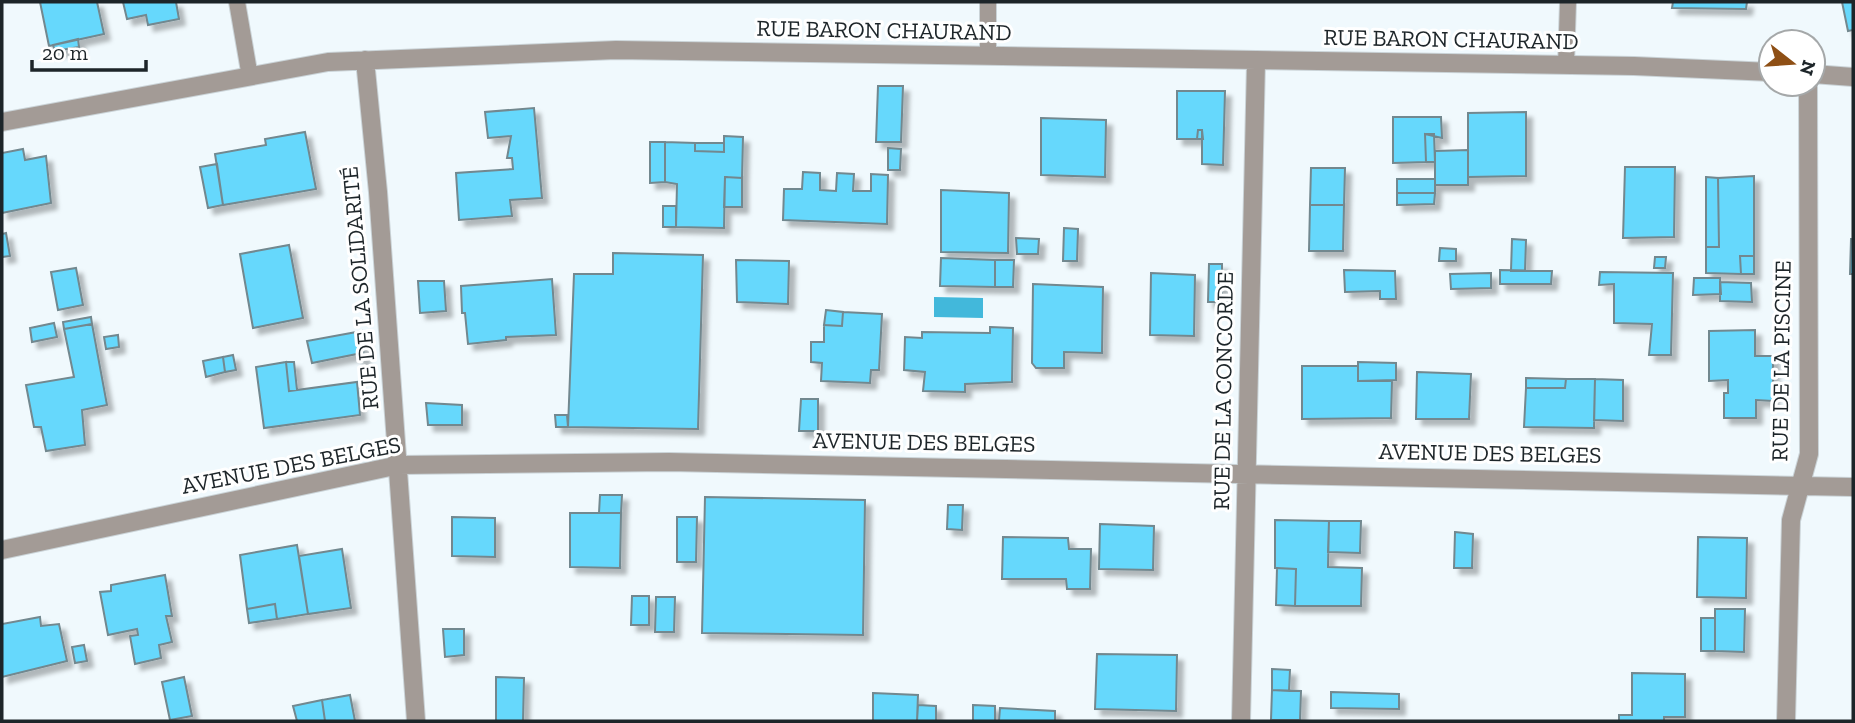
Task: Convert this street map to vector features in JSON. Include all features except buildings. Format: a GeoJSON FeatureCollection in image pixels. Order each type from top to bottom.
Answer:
{"type":"FeatureCollection","features":[{"type":"Feature","properties":{"kind":"street","name":"RUE BARON CHAURAND"},"geometry":{"type":"LineString","coordinates":[[2,122],[328,62],[616,50],[1566,65],[1757,72]]}},
{"type":"Feature","properties":{"kind":"street","name":"RUE DE LA SOLIDARITÉ"},"geometry":{"type":"LineString","coordinates":[[365,60],[399,465],[416,721]]}},
{"type":"Feature","properties":{"kind":"street","name":"RUE DE LA CONCORDE"},"geometry":{"type":"LineString","coordinates":[[1241,721],[1256,62]]}},
{"type":"Feature","properties":{"kind":"street"},"geometry":{"type":"LineString","coordinates":[[1827,75],[1853,77]]}},
{"type":"Feature","properties":{"kind":"street","name":"RUE DE LA PISCINE"},"geometry":{"type":"LineString","coordinates":[[1786,721],[1791,520],[1809,454],[1808,98]]}},
{"type":"Feature","properties":{"kind":"street","name":"AVENUE DES BELGES"},"geometry":{"type":"LineString","coordinates":[[2,550],[399,465],[669,462],[1853,487]]}},
{"type":"Feature","properties":{"kind":"lane"},"geometry":{"type":"LineString","coordinates":[[237,2],[250,77]]}},
{"type":"Feature","properties":{"kind":"lane"},"geometry":{"type":"LineString","coordinates":[[988,2],[988,56]]}},
{"type":"Feature","properties":{"kind":"lane"},"geometry":{"type":"LineString","coordinates":[[1566,65],[1568,2]]}},
{"type":"Feature","properties":{"kind":"water"},"geometry":{"type":"Polygon","coordinates":[[[934,297],[983,298],[983,318],[934,317],[934,297]]]}}]}
